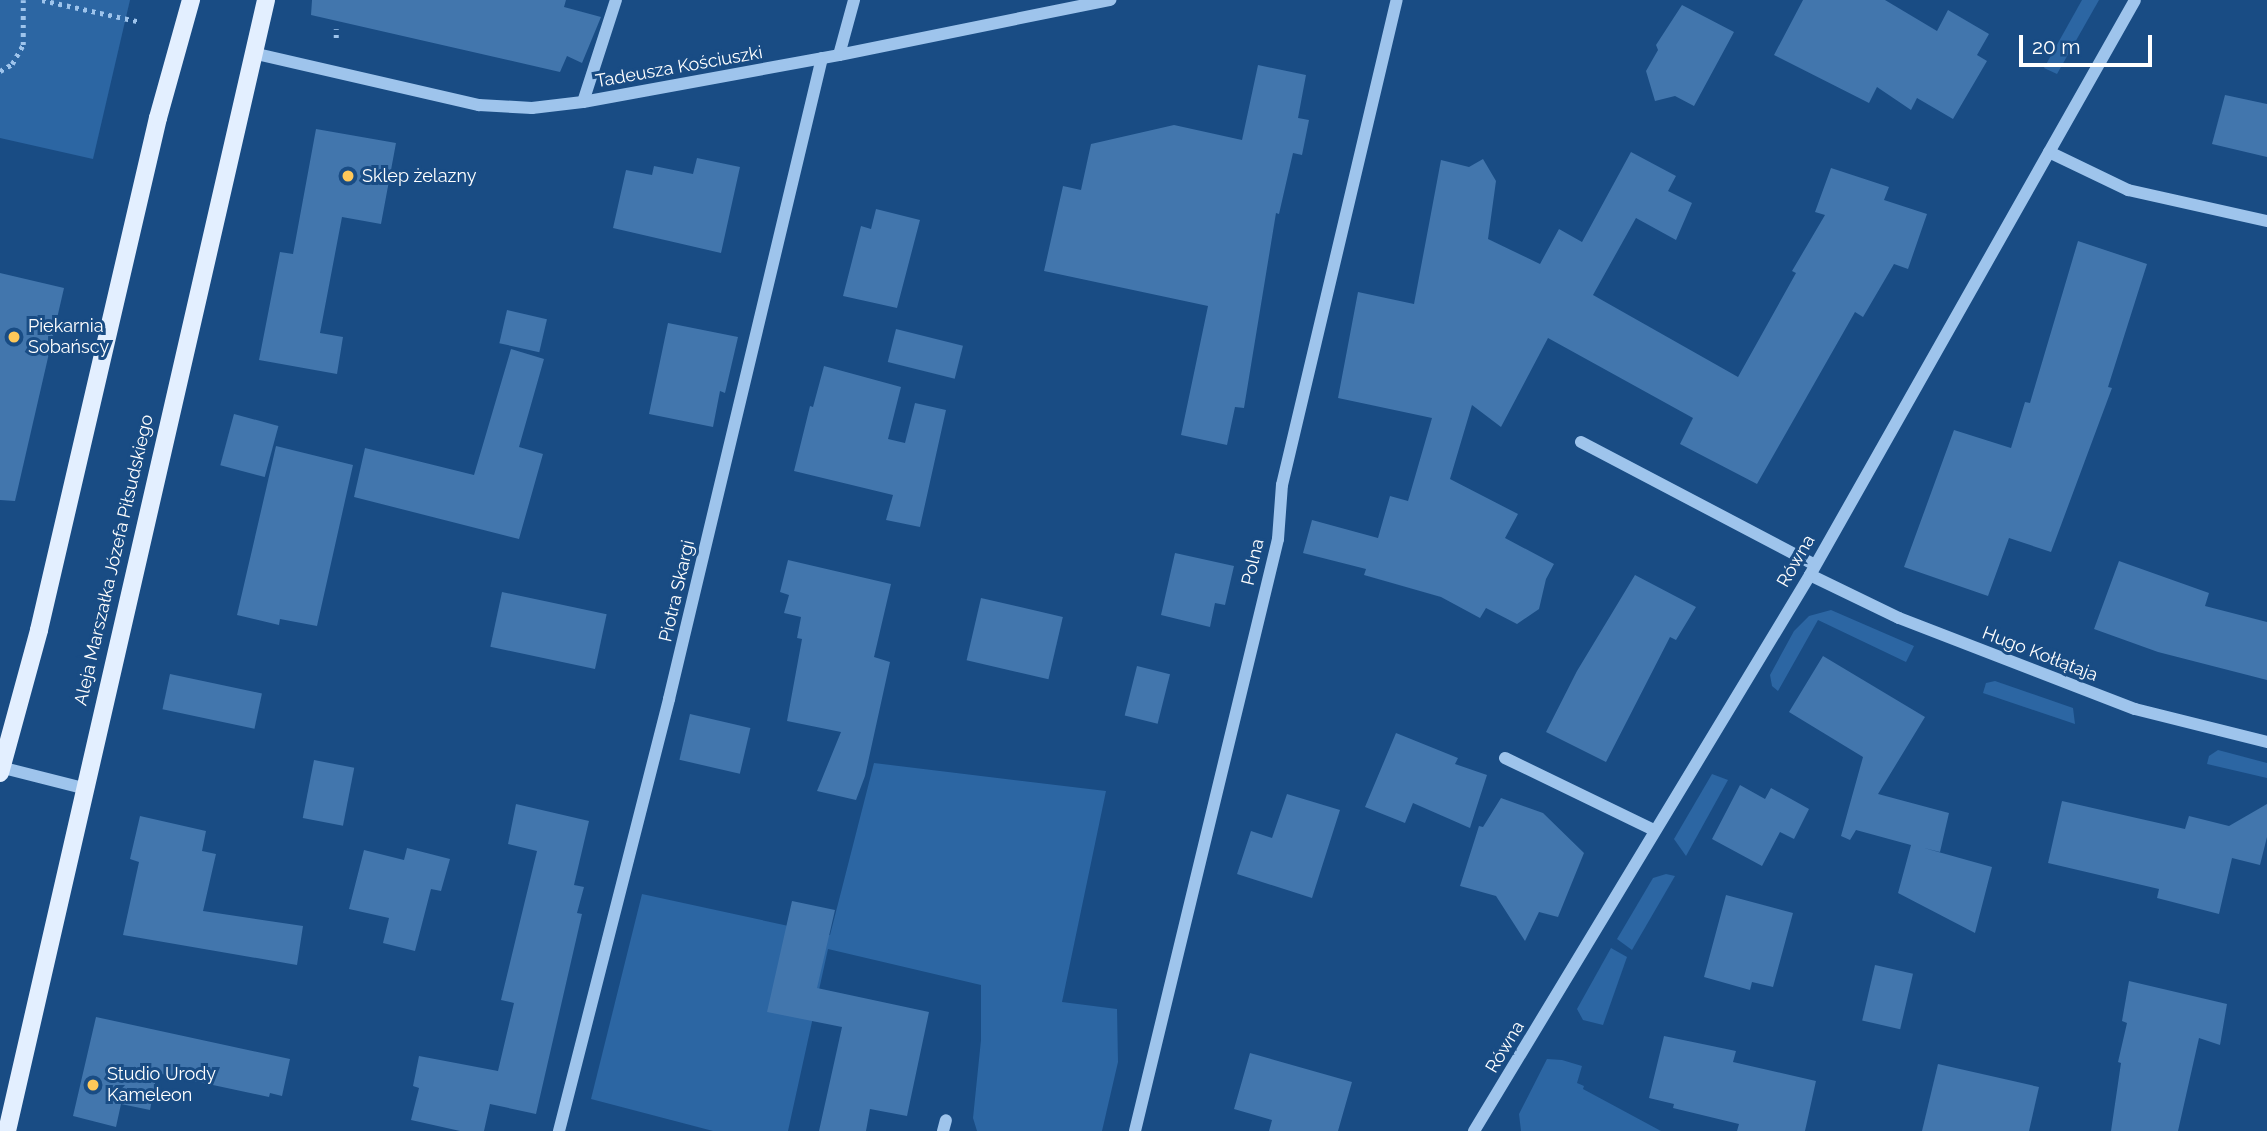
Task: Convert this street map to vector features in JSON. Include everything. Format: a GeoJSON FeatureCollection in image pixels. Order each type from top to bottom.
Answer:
{"type":"FeatureCollection","features":[{"type":"Feature","properties":{"kind":"main road"},"geometry":{"type":"LineString","coordinates":[[0,768],[39,630],[158,118],[191,0]]}},
{"type":"Feature","properties":{"kind":"main road","name":"Aleja Marszałka Józefa Piłsudskiego"},"geometry":{"type":"LineString","coordinates":[[7,1131],[83,788],[266,0]]}},
{"type":"Feature","properties":{"kind":"street"},"geometry":{"type":"LineString","coordinates":[[583,102],[616,0]]}},
{"type":"Feature","properties":{"kind":"street"},"geometry":{"type":"LineString","coordinates":[[839,55],[854,0]]}},
{"type":"Feature","properties":{"kind":"street","name":"Tadeusza Kościuszki"},"geometry":{"type":"LineString","coordinates":[[253,53],[479,105],[532,108],[583,102],[839,55],[1110,0]]}},
{"type":"Feature","properties":{"kind":"street","name":"Polna"},"geometry":{"type":"LineString","coordinates":[[1135,1131],[1278,538],[1282,485],[1397,0]]}},
{"type":"Feature","properties":{"kind":"street","name":"Równa"},"geometry":{"type":"LineString","coordinates":[[1474,1131],[1812,570],[2135,0]]}},
{"type":"Feature","properties":{"kind":"street","name":"Piotra Skargi"},"geometry":{"type":"LineString","coordinates":[[559,1131],[669,699],[822,58]]}},
{"type":"Feature","properties":{"kind":"street"},"geometry":{"type":"LineString","coordinates":[[2049,152],[2128,190],[2267,221]]}},
{"type":"Feature","properties":{"kind":"street","name":"Hugo Kołłątaja"},"geometry":{"type":"LineString","coordinates":[[1581,442],[1899,618],[2135,709],[2267,742]]}},
{"type":"Feature","properties":{"kind":"street"},"geometry":{"type":"LineString","coordinates":[[1505,758],[1654,830]]}},
{"type":"Feature","properties":{"kind":"street"},"geometry":{"type":"LineString","coordinates":[[0,768],[83,788]]}},
{"type":"Feature","properties":{"kind":"path"},"geometry":{"type":"LineString","coordinates":[[0,71],[12,64],[23,45],[23,0]]}},
{"type":"Feature","properties":{"kind":"path"},"geometry":{"type":"LineString","coordinates":[[42,0],[141,22]]}},
{"type":"Feature","properties":{"kind":"path"},"geometry":{"type":"LineString","coordinates":[[336,29],[336,38]]}},
{"type":"Feature","properties":{"kind":"shaded area"},"geometry":{"type":"Polygon","coordinates":[[[0,0],[130,0],[93,159],[0,138],[0,0]]]}},
{"type":"Feature","properties":{"kind":"shaded area"},"geometry":{"type":"Polygon","coordinates":[[[2082,0],[2099,0],[2057,74],[2044,68],[2082,0]]]}},
{"type":"Feature","properties":{"kind":"shaded area"},"geometry":{"type":"Polygon","coordinates":[[[1831,610],[1914,646],[1906,662],[1818,620],[1778,691],[1772,686],[1770,675],[1794,631],[1809,616],[1831,610]]]}},
{"type":"Feature","properties":{"kind":"shaded area"},"geometry":{"type":"Polygon","coordinates":[[[1995,681],[2073,708],[2075,724],[1983,693],[1986,683],[1995,681]]]}},
{"type":"Feature","properties":{"kind":"shaded area"},"geometry":{"type":"Polygon","coordinates":[[[2218,750],[2267,763],[2267,778],[2207,764],[2209,756],[2218,750]]]}},
{"type":"Feature","properties":{"kind":"shaded area"},"geometry":{"type":"Polygon","coordinates":[[[874,763],[1106,791],[1062,1002],[1117,1009],[1118,1062],[1102,1131],[977,1131],[973,1118],[981,1040],[981,985],[828,949],[788,1131],[713,1131],[591,1099],[642,894],[830,935],[874,763]]]}},
{"type":"Feature","properties":{"kind":"shaded area"},"geometry":{"type":"Polygon","coordinates":[[[1712,774],[1728,780],[1686,856],[1674,839],[1712,774]]]}},
{"type":"Feature","properties":{"kind":"shaded area"},"geometry":{"type":"Polygon","coordinates":[[[1666,874],[1675,876],[1632,950],[1617,939],[1653,878],[1666,874]]]}},
{"type":"Feature","properties":{"kind":"shaded area"},"geometry":{"type":"Polygon","coordinates":[[[1611,948],[1627,957],[1603,1025],[1583,1020],[1577,1009],[1611,948]]]}},
{"type":"Feature","properties":{"kind":"shaded area"},"geometry":{"type":"Polygon","coordinates":[[[1547,1059],[1582,1066],[1577,1083],[1584,1086],[1583,1089],[1661,1131],[1521,1131],[1519,1114],[1547,1059]]]}},
{"type":"Feature","properties":{"kind":"building"},"geometry":{"type":"Polygon","coordinates":[[[312,0],[566,0],[564,7],[601,17],[582,63],[567,56],[560,72],[311,15],[312,0]]]}},
{"type":"Feature","properties":{"kind":"building"},"geometry":{"type":"Polygon","coordinates":[[[1803,0],[1885,0],[1937,31],[1948,10],[1989,34],[1977,55],[1987,61],[1953,119],[1917,98],[1911,110],[1877,87],[1869,103],[1774,55],[1803,0]]]}},
{"type":"Feature","properties":{"kind":"building"},"geometry":{"type":"Polygon","coordinates":[[[1682,5],[1734,32],[1694,106],[1675,96],[1655,101],[1646,71],[1658,50],[1656,45],[1682,5]]]}},
{"type":"Feature","properties":{"kind":"building"},"geometry":{"type":"Polygon","coordinates":[[[1258,65],[1306,75],[1298,118],[1309,120],[1302,155],[1293,153],[1279,214],[1276,213],[1244,408],[1235,407],[1227,445],[1181,435],[1208,306],[1044,271],[1063,186],[1081,190],[1091,144],[1174,125],[1242,140],[1258,65]]]}},
{"type":"Feature","properties":{"kind":"building"},"geometry":{"type":"Polygon","coordinates":[[[2225,95],[2267,104],[2267,157],[2212,144],[2225,95]]]}},
{"type":"Feature","properties":{"kind":"building"},"geometry":{"type":"Polygon","coordinates":[[[316,129],[396,143],[381,224],[342,217],[320,333],[343,337],[337,374],[259,360],[280,252],[293,254],[316,129]]]}},
{"type":"Feature","properties":{"kind":"building"},"geometry":{"type":"Polygon","coordinates":[[[1631,152],[1676,176],[1668,191],[1692,203],[1676,240],[1636,218],[1593,295],[1738,377],[1796,273],[1792,271],[1825,215],[1815,212],[1831,168],[1889,187],[1884,200],[1927,214],[1908,269],[1894,264],[1863,317],[1855,312],[1757,484],[1680,444],[1693,418],[1548,338],[1501,427],[1472,405],[1450,479],[1518,514],[1505,538],[1554,564],[1546,579],[1539,609],[1517,624],[1486,608],[1480,618],[1441,597],[1364,575],[1366,569],[1303,553],[1312,520],[1378,538],[1390,496],[1408,501],[1432,418],[1338,398],[1358,292],[1414,304],[1441,160],[1469,167],[1483,159],[1496,181],[1488,239],[1540,264],[1559,229],[1582,242],[1631,152]]]}},
{"type":"Feature","properties":{"kind":"building"},"geometry":{"type":"Polygon","coordinates":[[[697,158],[740,167],[721,253],[613,228],[626,170],[652,175],[654,166],[693,174],[697,158]]]}},
{"type":"Feature","properties":{"kind":"building"},"geometry":{"type":"Polygon","coordinates":[[[876,209],[920,220],[897,308],[843,296],[861,226],[871,229],[876,209]]]}},
{"type":"Feature","properties":{"kind":"building"},"geometry":{"type":"Polygon","coordinates":[[[2078,241],[2147,264],[2108,387],[2112,388],[2051,552],[2009,538],[1988,596],[1904,567],[1954,430],[2011,448],[2025,402],[2030,403],[2078,241]]]}},
{"type":"Feature","properties":{"kind":"building"},"geometry":{"type":"Polygon","coordinates":[[[0,273],[64,288],[15,501],[0,500],[0,273]]]}},
{"type":"Feature","properties":{"kind":"building"},"geometry":{"type":"Polygon","coordinates":[[[507,310],[547,319],[539,352],[499,343],[507,310]]]}},
{"type":"Feature","properties":{"kind":"building"},"geometry":{"type":"Polygon","coordinates":[[[668,323],[738,337],[725,393],[720,391],[713,427],[649,414],[668,323]]]}},
{"type":"Feature","properties":{"kind":"building"},"geometry":{"type":"Polygon","coordinates":[[[896,329],[963,346],[955,379],[888,362],[896,329]]]}},
{"type":"Feature","properties":{"kind":"building"},"geometry":{"type":"Polygon","coordinates":[[[511,349],[544,359],[519,447],[543,454],[519,539],[354,497],[365,448],[474,475],[511,349]]]}},
{"type":"Feature","properties":{"kind":"building"},"geometry":{"type":"Polygon","coordinates":[[[824,366],[901,387],[888,439],[905,443],[915,403],[946,410],[920,527],[886,520],[893,495],[794,471],[810,406],[813,407],[824,366]]]}},
{"type":"Feature","properties":{"kind":"building"},"geometry":{"type":"Polygon","coordinates":[[[234,414],[278,426],[265,477],[220,465],[234,414]]]}},
{"type":"Feature","properties":{"kind":"building"},"geometry":{"type":"Polygon","coordinates":[[[276,446],[353,465],[317,626],[280,619],[279,625],[237,615],[276,446]]]}},
{"type":"Feature","properties":{"kind":"building"},"geometry":{"type":"Polygon","coordinates":[[[1175,553],[1234,566],[1225,605],[1215,603],[1210,627],[1161,615],[1175,553]]]}},
{"type":"Feature","properties":{"kind":"building"},"geometry":{"type":"Polygon","coordinates":[[[788,560],[891,584],[874,657],[890,662],[865,776],[856,800],[817,791],[841,732],[787,721],[802,639],[797,638],[801,617],[784,613],[789,595],[780,592],[788,560]]]}},
{"type":"Feature","properties":{"kind":"building"},"geometry":{"type":"Polygon","coordinates":[[[2119,561],[2209,593],[2205,606],[2267,622],[2267,680],[2158,652],[2094,629],[2119,561]]]}},
{"type":"Feature","properties":{"kind":"building"},"geometry":{"type":"Polygon","coordinates":[[[1635,575],[1696,607],[1676,640],[1670,637],[1606,762],[1546,732],[1577,671],[1635,575]]]}},
{"type":"Feature","properties":{"kind":"building"},"geometry":{"type":"Polygon","coordinates":[[[502,592],[607,614],[595,669],[490,647],[502,592]]]}},
{"type":"Feature","properties":{"kind":"building"},"geometry":{"type":"Polygon","coordinates":[[[981,598],[1063,617],[1048,679],[967,660],[981,598]]]}},
{"type":"Feature","properties":{"kind":"building"},"geometry":{"type":"Polygon","coordinates":[[[1823,656],[1925,717],[1878,794],[1949,813],[1940,852],[1924,848],[1992,867],[1975,933],[1898,893],[1911,845],[1856,830],[1850,840],[1841,836],[1863,757],[1789,712],[1823,656]]]}},
{"type":"Feature","properties":{"kind":"building"},"geometry":{"type":"Polygon","coordinates":[[[1137,666],[1170,674],[1158,724],[1125,715],[1137,666]]]}},
{"type":"Feature","properties":{"kind":"building"},"geometry":{"type":"Polygon","coordinates":[[[170,674],[262,694],[254,729],[163,709],[170,674]]]}},
{"type":"Feature","properties":{"kind":"building"},"geometry":{"type":"Polygon","coordinates":[[[690,714],[750,728],[740,774],[679,760],[690,714]]]}},
{"type":"Feature","properties":{"kind":"building"},"geometry":{"type":"Polygon","coordinates":[[[1396,733],[1458,758],[1455,764],[1487,775],[1470,828],[1413,803],[1405,823],[1365,807],[1396,733]]]}},
{"type":"Feature","properties":{"kind":"building"},"geometry":{"type":"Polygon","coordinates":[[[314,760],[354,768],[343,826],[303,818],[314,760]]]}},
{"type":"Feature","properties":{"kind":"building"},"geometry":{"type":"Polygon","coordinates":[[[1740,785],[1765,799],[1771,788],[1809,809],[1794,839],[1780,832],[1762,866],[1712,839],[1740,785]]]}},
{"type":"Feature","properties":{"kind":"building"},"geometry":{"type":"Polygon","coordinates":[[[1287,794],[1340,810],[1312,898],[1237,874],[1251,831],[1272,838],[1287,794]]]}},
{"type":"Feature","properties":{"kind":"building"},"geometry":{"type":"Polygon","coordinates":[[[1501,798],[1543,813],[1584,853],[1558,917],[1539,912],[1525,941],[1496,896],[1460,886],[1479,826],[1483,827],[1501,798]]]}},
{"type":"Feature","properties":{"kind":"building"},"geometry":{"type":"Polygon","coordinates":[[[2062,801],[2185,829],[2189,816],[2229,826],[2267,804],[2267,837],[2260,865],[2232,858],[2219,914],[2157,898],[2159,889],[2048,863],[2062,801]]]}},
{"type":"Feature","properties":{"kind":"building"},"geometry":{"type":"Polygon","coordinates":[[[516,804],[589,821],[574,885],[584,887],[577,913],[582,914],[536,1114],[490,1104],[484,1131],[460,1131],[411,1120],[419,1088],[413,1086],[419,1056],[498,1071],[514,1003],[501,1000],[537,851],[508,844],[516,804]]]}},
{"type":"Feature","properties":{"kind":"building"},"geometry":{"type":"Polygon","coordinates":[[[140,816],[206,831],[202,851],[216,854],[203,911],[303,926],[297,965],[123,935],[139,862],[130,859],[140,816]]]}},
{"type":"Feature","properties":{"kind":"building"},"geometry":{"type":"Polygon","coordinates":[[[407,848],[450,859],[441,891],[431,889],[415,951],[383,943],[389,918],[349,909],[364,850],[404,860],[407,848]]]}},
{"type":"Feature","properties":{"kind":"building"},"geometry":{"type":"Polygon","coordinates":[[[1726,895],[1793,913],[1773,987],[1752,982],[1750,990],[1704,977],[1726,895]]]}},
{"type":"Feature","properties":{"kind":"building"},"geometry":{"type":"Polygon","coordinates":[[[792,901],[835,910],[817,988],[929,1012],[907,1116],[870,1109],[866,1131],[819,1131],[842,1027],[767,1012],[792,901]]]}},
{"type":"Feature","properties":{"kind":"building"},"geometry":{"type":"Polygon","coordinates":[[[1875,965],[1913,974],[1900,1029],[1862,1021],[1875,965]]]}},
{"type":"Feature","properties":{"kind":"building"},"geometry":{"type":"Polygon","coordinates":[[[2129,981],[2227,1004],[2220,1045],[2199,1038],[2178,1131],[2111,1131],[2121,1063],[2118,1062],[2127,1023],[2122,1021],[2129,981]]]}},
{"type":"Feature","properties":{"kind":"building"},"geometry":{"type":"Polygon","coordinates":[[[96,1017],[290,1059],[282,1096],[270,1093],[269,1097],[157,1073],[150,1110],[121,1104],[116,1127],[73,1116],[96,1017]]]}},
{"type":"Feature","properties":{"kind":"building"},"geometry":{"type":"Polygon","coordinates":[[[1664,1036],[1736,1051],[1733,1062],[1816,1081],[1805,1131],[1737,1131],[1739,1124],[1673,1108],[1674,1104],[1649,1098],[1664,1036]]]}},
{"type":"Feature","properties":{"kind":"building"},"geometry":{"type":"Polygon","coordinates":[[[1250,1053],[1352,1082],[1338,1131],[1269,1131],[1272,1120],[1234,1109],[1250,1053]]]}},
{"type":"Feature","properties":{"kind":"building"},"geometry":{"type":"Polygon","coordinates":[[[1938,1064],[2039,1087],[2029,1131],[1922,1131],[1938,1064]]]}},
{"type":"Feature","properties":{"kind":"place","name":"Sklep żelazny"},"geometry":{"type":"Point","coordinates":[348,176]}},
{"type":"Feature","properties":{"kind":"place","name":"Piekarnia Sobańscy"},"geometry":{"type":"Point","coordinates":[14,337]}},
{"type":"Feature","properties":{"kind":"place","name":"Studio Urody Kameleon"},"geometry":{"type":"Point","coordinates":[93,1085]}}]}
